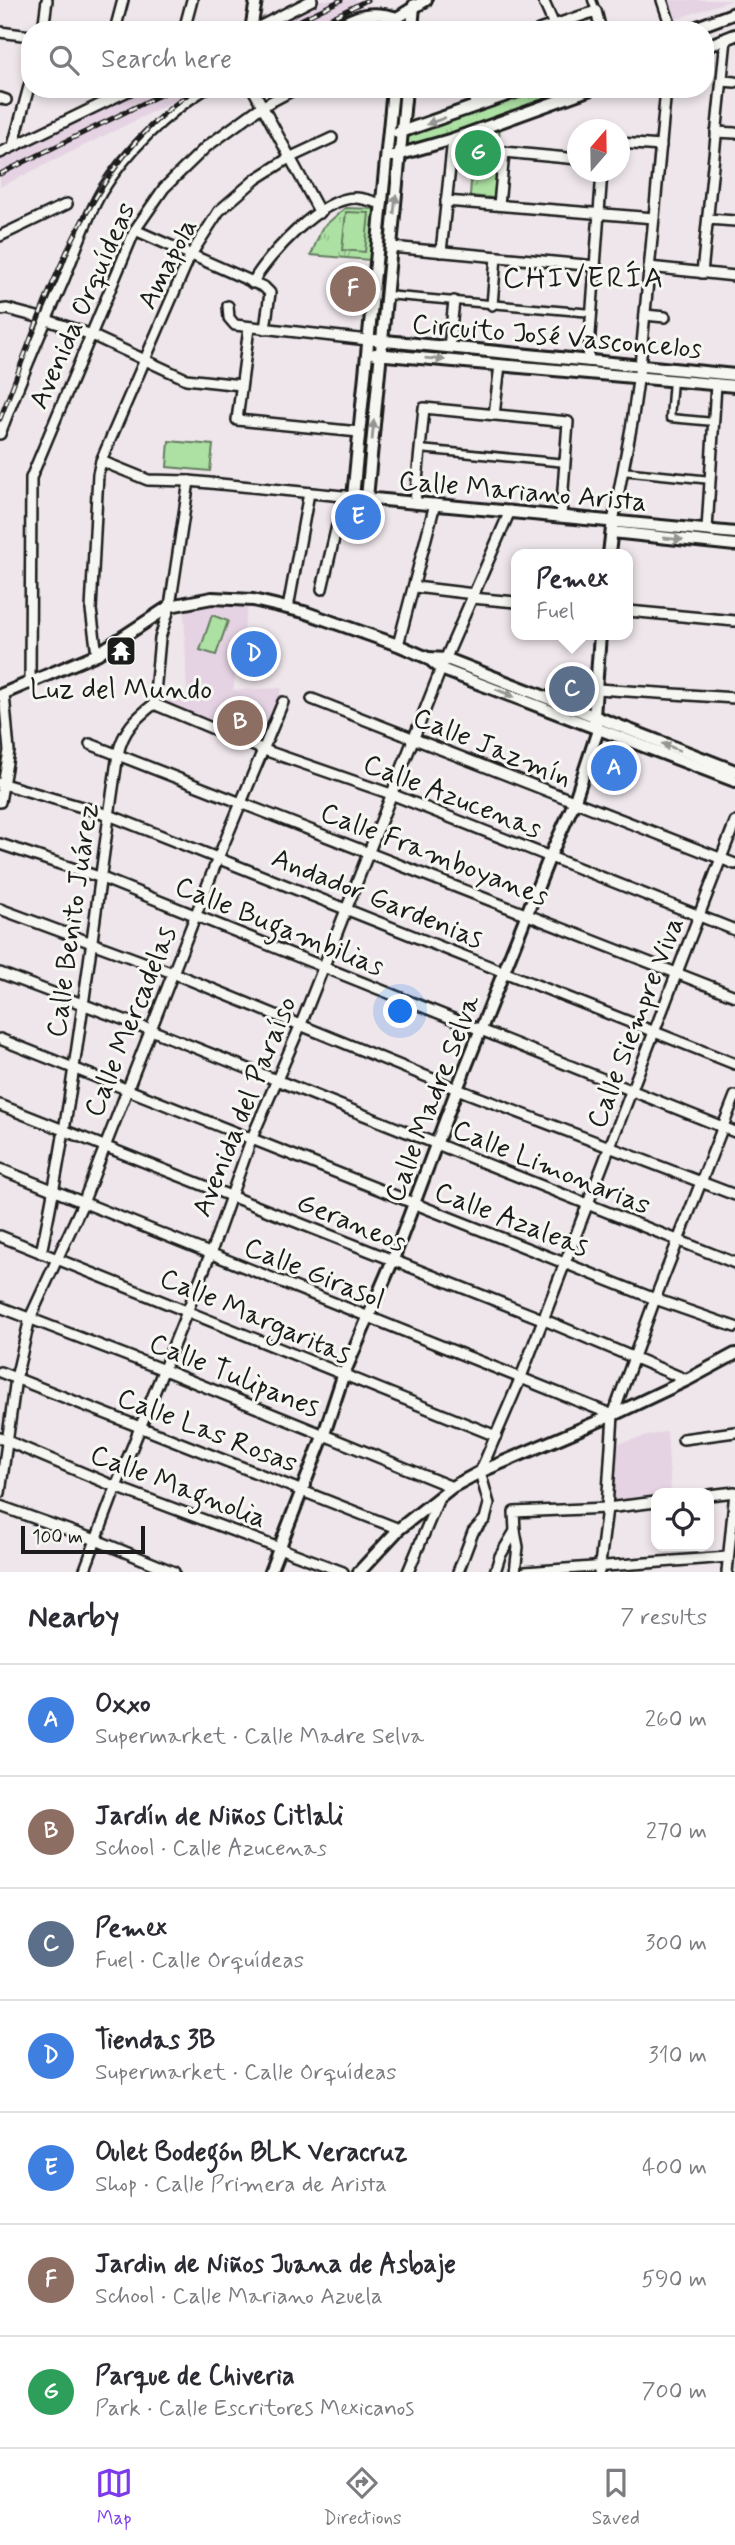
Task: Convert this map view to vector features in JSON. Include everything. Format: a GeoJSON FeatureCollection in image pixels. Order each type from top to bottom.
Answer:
{"type":"FeatureCollection","features":[{"type":"Feature","properties":{"kind":"street"},"geometry":{"type":"LineString","coordinates":[[44,21],[47,0]]}},
{"type":"Feature","properties":{"kind":"street"},"geometry":{"type":"LineString","coordinates":[[118,21],[124,0]]}},
{"type":"Feature","properties":{"kind":"street"},"geometry":{"type":"LineString","coordinates":[[186,21],[192,0]]}},
{"type":"Feature","properties":{"kind":"street"},"geometry":{"type":"LineString","coordinates":[[253,21],[256,0]]}},
{"type":"Feature","properties":{"kind":"street"},"geometry":{"type":"LineString","coordinates":[[270,21],[312,0]]}},
{"type":"Feature","properties":{"kind":"street"},"geometry":{"type":"LineString","coordinates":[[400,21],[414,5],[426,0]]}},
{"type":"Feature","properties":{"kind":"street"},"geometry":{"type":"LineString","coordinates":[[543,0],[552,21]]}},
{"type":"Feature","properties":{"kind":"street"},"geometry":{"type":"LineString","coordinates":[[592,0],[599,21]]}},
{"type":"Feature","properties":{"kind":"street"},"geometry":{"type":"LineString","coordinates":[[662,0],[669,21]]}},
{"type":"Feature","properties":{"kind":"street"},"geometry":{"type":"LineString","coordinates":[[413,21],[414,5]]}},
{"type":"Feature","properties":{"kind":"street"},"geometry":{"type":"LineString","coordinates":[[566,21],[596,11]]}},
{"type":"Feature","properties":{"kind":"street"},"geometry":{"type":"LineString","coordinates":[[350,21],[369,13],[381,13],[393,21]]}},
{"type":"Feature","properties":{"kind":"street"},"geometry":{"type":"LineString","coordinates":[[713,21],[735,13]]}},
{"type":"Feature","properties":{"kind":"street"},"geometry":{"type":"LineString","coordinates":[[0,32],[21,35]]}},
{"type":"Feature","properties":{"kind":"street"},"geometry":{"type":"LineString","coordinates":[[702,273],[722,80],[730,37]]}},
{"type":"Feature","properties":{"kind":"street"},"geometry":{"type":"LineString","coordinates":[[722,80],[735,82]]}},
{"type":"Feature","properties":{"kind":"street"},"geometry":{"type":"LineString","coordinates":[[13,146],[26,98]]}},
{"type":"Feature","properties":{"kind":"street"},"geometry":{"type":"LineString","coordinates":[[0,153],[115,98]]}},
{"type":"Feature","properties":{"kind":"street"},"geometry":{"type":"LineString","coordinates":[[0,433],[79,240],[102,192],[124,161],[190,98]]}},
{"type":"Feature","properties":{"kind":"street"},"geometry":{"type":"LineString","coordinates":[[257,98],[320,213]]}},
{"type":"Feature","properties":{"kind":"street","name":"Avenida Orquídeas"},"geometry":{"type":"LineString","coordinates":[[30,684],[33,470],[89,334],[135,230],[163,188],[229,128],[278,98]]}},
{"type":"Feature","properties":{"kind":"street"},"geometry":{"type":"LineString","coordinates":[[322,589],[348,497],[359,432],[392,98]]}},
{"type":"Feature","properties":{"kind":"street"},"geometry":{"type":"LineString","coordinates":[[367,498],[405,98]]}},
{"type":"Feature","properties":{"kind":"street"},"geometry":{"type":"LineString","coordinates":[[474,98],[476,106]]}},
{"type":"Feature","properties":{"kind":"street"},"geometry":{"type":"LineString","coordinates":[[390,133],[402,133],[499,98]]}},
{"type":"Feature","properties":{"kind":"street"},"geometry":{"type":"LineString","coordinates":[[387,156],[400,155],[453,139],[565,98]]}},
{"type":"Feature","properties":{"kind":"street"},"geometry":{"type":"LineString","coordinates":[[610,549],[639,372],[665,98]]}},
{"type":"Feature","properties":{"kind":"street"},"geometry":{"type":"LineString","coordinates":[[716,132],[735,133]]}},
{"type":"Feature","properties":{"kind":"street","name":"Amapola"},"geometry":{"type":"LineString","coordinates":[[96,654],[91,610],[98,474],[101,461],[190,256],[219,211],[256,178],[289,158],[332,138]]}},
{"type":"Feature","properties":{"kind":"street"},"geometry":{"type":"LineString","coordinates":[[441,252],[453,139]]}},
{"type":"Feature","properties":{"kind":"street"},"geometry":{"type":"LineString","coordinates":[[630,144],[660,146]]}},
{"type":"Feature","properties":{"kind":"street"},"geometry":{"type":"LineString","coordinates":[[499,205],[505,152],[567,158]]}},
{"type":"Feature","properties":{"kind":"street"},"geometry":{"type":"LineString","coordinates":[[588,360],[601,182]]}},
{"type":"Feature","properties":{"kind":"street"},"geometry":{"type":"LineString","coordinates":[[252,282],[285,241],[320,213],[341,201],[356,198],[382,204]]}},
{"type":"Feature","properties":{"kind":"street"},"geometry":{"type":"LineString","coordinates":[[446,201],[654,218]]}},
{"type":"Feature","properties":{"kind":"street"},"geometry":{"type":"LineString","coordinates":[[0,236],[67,204]]}},
{"type":"Feature","properties":{"kind":"street"},"geometry":{"type":"LineString","coordinates":[[708,219],[735,221]]}},
{"type":"Feature","properties":{"kind":"street"},"geometry":{"type":"LineString","coordinates":[[135,230],[270,292],[265,329]]}},
{"type":"Feature","properties":{"kind":"street"},"geometry":{"type":"LineString","coordinates":[[391,247],[596,267]]}},
{"type":"Feature","properties":{"kind":"street"},"geometry":{"type":"LineString","coordinates":[[492,305],[496,257]]}},
{"type":"Feature","properties":{"kind":"street"},"geometry":{"type":"LineString","coordinates":[[649,267],[735,276]]}},
{"type":"Feature","properties":{"kind":"street"},"geometry":{"type":"LineString","coordinates":[[386,295],[592,313]]}},
{"type":"Feature","properties":{"kind":"street"},"geometry":{"type":"LineString","coordinates":[[449,347],[454,301]]}},
{"type":"Feature","properties":{"kind":"street"},"geometry":{"type":"LineString","coordinates":[[228,306],[229,318],[235,325],[249,328],[237,420],[359,432]]}},
{"type":"Feature","properties":{"kind":"street"},"geometry":{"type":"LineString","coordinates":[[0,310],[15,311],[89,334],[196,382],[241,386]]}},
{"type":"Feature","properties":{"kind":"street"},"geometry":{"type":"LineString","coordinates":[[645,315],[665,317]]}},
{"type":"Feature","properties":{"kind":"street","name":"Circuito José Vasconcelos"},"geometry":{"type":"LineString","coordinates":[[249,328],[588,360],[673,380],[735,386]]}},
{"type":"Feature","properties":{"kind":"street","name":"Circuito José Vasconcelos"},"geometry":{"type":"LineString","coordinates":[[367,353],[500,365],[735,375]]}},
{"type":"Feature","properties":{"kind":"street"},"geometry":{"type":"LineString","coordinates":[[494,415],[500,365]]}},
{"type":"Feature","properties":{"kind":"street"},"geometry":{"type":"LineString","coordinates":[[673,380],[670,418],[714,422]]}},
{"type":"Feature","properties":{"kind":"street"},"geometry":{"type":"LineString","coordinates":[[707,530],[716,384]]}},
{"type":"Feature","properties":{"kind":"street"},"geometry":{"type":"LineString","coordinates":[[415,502],[424,408],[568,422],[561,516]]}},
{"type":"Feature","properties":{"kind":"street"},"geometry":{"type":"LineString","coordinates":[[420,449],[566,463]]}},
{"type":"Feature","properties":{"kind":"street","name":"Calle Mariano Arista"},"geometry":{"type":"LineString","coordinates":[[101,461],[148,480],[189,481],[561,516],[612,527],[735,545]]}},
{"type":"Feature","properties":{"kind":"street"},"geometry":{"type":"LineString","coordinates":[[622,471],[710,480]]}},
{"type":"Feature","properties":{"kind":"street"},"geometry":{"type":"LineString","coordinates":[[154,704],[160,638],[170,606],[189,481]]}},
{"type":"Feature","properties":{"kind":"street"},"geometry":{"type":"LineString","coordinates":[[288,608],[309,493]]}},
{"type":"Feature","properties":{"kind":"street"},"geometry":{"type":"LineString","coordinates":[[398,645],[435,504]]}},
{"type":"Feature","properties":{"kind":"street","name":"Avenida del Paraíso"},"geometry":{"type":"LineString","coordinates":[[85,1572],[139,1428],[210,1255],[251,1140],[301,1024],[444,664],[510,511]]}},
{"type":"Feature","properties":{"kind":"street","name":"Calle Mariano Arista"},"geometry":{"type":"LineString","coordinates":[[612,527],[735,533]]}},
{"type":"Feature","properties":{"kind":"street"},"geometry":{"type":"LineString","coordinates":[[415,587],[511,600]]}},
{"type":"Feature","properties":{"kind":"street"},"geometry":{"type":"LineString","coordinates":[[0,803],[9,742],[2,694],[96,654],[170,606],[233,598],[288,608],[341,624],[444,664],[594,716],[641,741],[735,782]]}},
{"type":"Feature","properties":{"kind":"street"},"geometry":{"type":"LineString","coordinates":[[633,611],[735,621]]}},
{"type":"Feature","properties":{"kind":"street"},"geometry":{"type":"LineString","coordinates":[[598,730],[594,716],[600,640]]}},
{"type":"Feature","properties":{"kind":"street"},"geometry":{"type":"LineString","coordinates":[[444,664],[598,730],[735,771]]}},
{"type":"Feature","properties":{"kind":"street"},"geometry":{"type":"LineString","coordinates":[[597,689],[735,698]]}},
{"type":"Feature","properties":{"kind":"street","name":"Calle Jazmín"},"geometry":{"type":"LineString","coordinates":[[312,699],[735,864]]}},
{"type":"Feature","properties":{"kind":"street","name":"Calle Mercadelas"},"geometry":{"type":"LineString","coordinates":[[1,1474],[4,1439],[30,1318],[83,1203],[103,1145],[240,801],[283,702]]}},
{"type":"Feature","properties":{"kind":"street","name":"Calle Azucenas"},"geometry":{"type":"LineString","coordinates":[[154,704],[264,750],[391,794],[735,930]]}},
{"type":"Feature","properties":{"kind":"street","name":"Calle Benito Juárez"},"geometry":{"type":"LineString","coordinates":[[41,1252],[54,1191],[84,1004],[118,754],[127,729],[154,704]]}},
{"type":"Feature","properties":{"kind":"street","name":"Calle Madre Selva"},"geometry":{"type":"LineString","coordinates":[[270,1572],[324,1434],[343,1376],[370,1318],[457,1090],[550,856],[574,803],[598,730]]}},
{"type":"Feature","properties":{"kind":"street","name":"Calle Framboyanes"},"geometry":{"type":"LineString","coordinates":[[90,744],[735,996]]}},
{"type":"Feature","properties":{"kind":"street","name":"Andador Gardenias"},"geometry":{"type":"LineString","coordinates":[[2,784],[109,815],[735,1064]]}},
{"type":"Feature","properties":{"kind":"street","name":"Calle Siempre Viva"},"geometry":{"type":"LineString","coordinates":[[480,1472],[521,1377],[735,822]]}},
{"type":"Feature","properties":{"kind":"street","name":"Calle Bugambilias"},"geometry":{"type":"LineString","coordinates":[[0,844],[102,878],[735,1132]]}},
{"type":"Feature","properties":{"kind":"street"},"geometry":{"type":"LineString","coordinates":[[0,909],[173,973],[457,1090],[735,1195]]}},
{"type":"Feature","properties":{"kind":"street","name":"Calle Limonarias"},"geometry":{"type":"LineString","coordinates":[[0,973],[151,1030],[735,1263]]}},
{"type":"Feature","properties":{"kind":"street","name":"Calle Azaleas"},"geometry":{"type":"LineString","coordinates":[[0,1039],[655,1299],[735,1327]]}},
{"type":"Feature","properties":{"kind":"street"},"geometry":{"type":"LineString","coordinates":[[599,1569],[607,1508],[613,1415],[677,1241],[735,1096]]}},
{"type":"Feature","properties":{"kind":"street","name":"Geraneos"},"geometry":{"type":"LineString","coordinates":[[0,1105],[687,1380]]}},
{"type":"Feature","properties":{"kind":"street","name":"Calle Girasol"},"geometry":{"type":"LineString","coordinates":[[0,1169],[613,1415]]}},
{"type":"Feature","properties":{"kind":"street","name":"Calle Margaritas"},"geometry":{"type":"LineString","coordinates":[[0,1236],[496,1436]]}},
{"type":"Feature","properties":{"kind":"street","name":"Calle Tulipanes"},"geometry":{"type":"LineString","coordinates":[[0,1307],[164,1370],[452,1487]]}},
{"type":"Feature","properties":{"kind":"street"},"geometry":{"type":"LineString","coordinates":[[359,1572],[399,1529],[452,1487],[480,1472],[613,1415],[735,1354]]}},
{"type":"Feature","properties":{"kind":"street","name":"Calle Las Rosas"},"geometry":{"type":"LineString","coordinates":[[0,1372],[399,1529]]}},
{"type":"Feature","properties":{"kind":"street"},"geometry":{"type":"LineString","coordinates":[[683,1439],[735,1433]]}},
{"type":"Feature","properties":{"kind":"street","name":"Calle Magnolia"},"geometry":{"type":"LineString","coordinates":[[4,1439],[116,1487],[343,1572]]}},
{"type":"Feature","properties":{"kind":"street"},"geometry":{"type":"LineString","coordinates":[[458,1572],[472,1532],[485,1519],[489,1504],[480,1472]]}},
{"type":"Feature","properties":{"kind":"street"},"geometry":{"type":"LineString","coordinates":[[0,1493],[1,1474]]}},
{"type":"Feature","properties":{"kind":"street"},"geometry":{"type":"LineString","coordinates":[[714,1494],[735,1492],[727,1572]]}},
{"type":"Feature","properties":{"kind":"street"},"geometry":{"type":"LineString","coordinates":[[408,1572],[439,1497]]}},
{"type":"Feature","properties":{"kind":"street"},"geometry":{"type":"LineString","coordinates":[[515,1572],[518,1547],[514,1531],[514,1512],[607,1508],[651,1503]]}},
{"type":"Feature","properties":{"kind":"street"},"geometry":{"type":"LineString","coordinates":[[0,1506],[96,1540],[174,1572]]}},
{"type":"Feature","properties":{"kind":"street"},"geometry":{"type":"LineString","coordinates":[[495,1572],[500,1556],[514,1531]]}},
{"type":"Feature","properties":{"kind":"street"},"geometry":{"type":"LineString","coordinates":[[525,1572],[599,1569],[729,1557]]}},
{"type":"Feature","properties":{"kind":"shaded area"},"geometry":{"type":"Polygon","coordinates":[[[319,0],[374,0],[333,21],[277,21],[319,0]]]}},
{"type":"Feature","properties":{"kind":"shaded area"},"geometry":{"type":"Polygon","coordinates":[[[666,0],[732,0],[673,20],[666,0]]]}},
{"type":"Feature","properties":{"kind":"shaded area"},"geometry":{"type":"Polygon","coordinates":[[[121,98],[181,98],[0,187],[0,157],[121,98]]]}},
{"type":"Feature","properties":{"kind":"shaded area"},"geometry":{"type":"Polygon","coordinates":[[[219,603],[248,606],[233,690],[282,688],[262,742],[161,703],[187,695],[184,610],[219,603]]]}},
{"type":"Feature","properties":{"kind":"shaded area"},"geometry":{"type":"Polygon","coordinates":[[[667,1431],[671,1488],[651,1488],[651,1499],[613,1503],[616,1444],[667,1431]]]}},
{"type":"Feature","properties":{"kind":"green space"},"geometry":{"type":"Polygon","coordinates":[[[514,98],[551,98],[409,148],[404,145],[405,139],[514,98]]]}},
{"type":"Feature","properties":{"kind":"green space"},"geometry":{"type":"Polygon","coordinates":[[[500,126],[494,198],[470,196],[472,167],[457,165],[459,142],[500,126]]]}},
{"type":"Feature","properties":{"kind":"green space"},"geometry":{"type":"Polygon","coordinates":[[[345,208],[376,209],[370,260],[311,255],[322,228],[345,208]]]}},
{"type":"Feature","properties":{"kind":"green space"},"geometry":{"type":"Polygon","coordinates":[[[346,212],[369,213],[365,252],[342,250],[346,212]]]}},
{"type":"Feature","properties":{"kind":"green space"},"geometry":{"type":"Polygon","coordinates":[[[384,345],[634,368],[633,375],[384,352],[384,345]]]}},
{"type":"Feature","properties":{"kind":"green space"},"geometry":{"type":"Polygon","coordinates":[[[169,441],[213,445],[210,471],[167,467],[169,441]]]}},
{"type":"Feature","properties":{"kind":"green space"},"geometry":{"type":"Polygon","coordinates":[[[212,615],[228,621],[216,655],[200,650],[212,615]]]}},
{"type":"Feature","properties":{"kind":"railway"},"geometry":{"type":"LineString","coordinates":[[298,21],[341,0]]}},
{"type":"Feature","properties":{"kind":"railway"},"geometry":{"type":"LineString","coordinates":[[325,21],[367,0]]}},
{"type":"Feature","properties":{"kind":"railway"},"geometry":{"type":"LineString","coordinates":[[0,174],[154,98]]}},
{"type":"Feature","properties":{"kind":"railway"},"geometry":{"type":"LineString","coordinates":[[0,419],[53,282],[97,195],[125,155],[157,120],[185,98]]}},
{"type":"Feature","properties":{"kind":"place","name":"Parque de Chiveria"},"geometry":{"type":"Point","coordinates":[478,153]}},
{"type":"Feature","properties":{"kind":"place","name":"Jardin de Niños Juana de Asbaje"},"geometry":{"type":"Point","coordinates":[353,289]}},
{"type":"Feature","properties":{"kind":"place","name":"Oulet Bodegón BLK Veracruz"},"geometry":{"type":"Point","coordinates":[358,517]}},
{"type":"Feature","properties":{"kind":"place","name":"Luz del Mundo"},"geometry":{"type":"Point","coordinates":[121,651]}},
{"type":"Feature","properties":{"kind":"place","name":"Tiendas 3B"},"geometry":{"type":"Point","coordinates":[254,654]}},
{"type":"Feature","properties":{"kind":"place","name":"Pemex"},"geometry":{"type":"Point","coordinates":[572,689]}},
{"type":"Feature","properties":{"kind":"place","name":"Jardín de Niños Citlali"},"geometry":{"type":"Point","coordinates":[240,723]}},
{"type":"Feature","properties":{"kind":"place","name":"Oxxo"},"geometry":{"type":"Point","coordinates":[614,768]}},
{"type":"Feature","properties":{"kind":"district","name":"CHIVERÍA"},"geometry":{"type":"Point","coordinates":[584,277]}}]}
